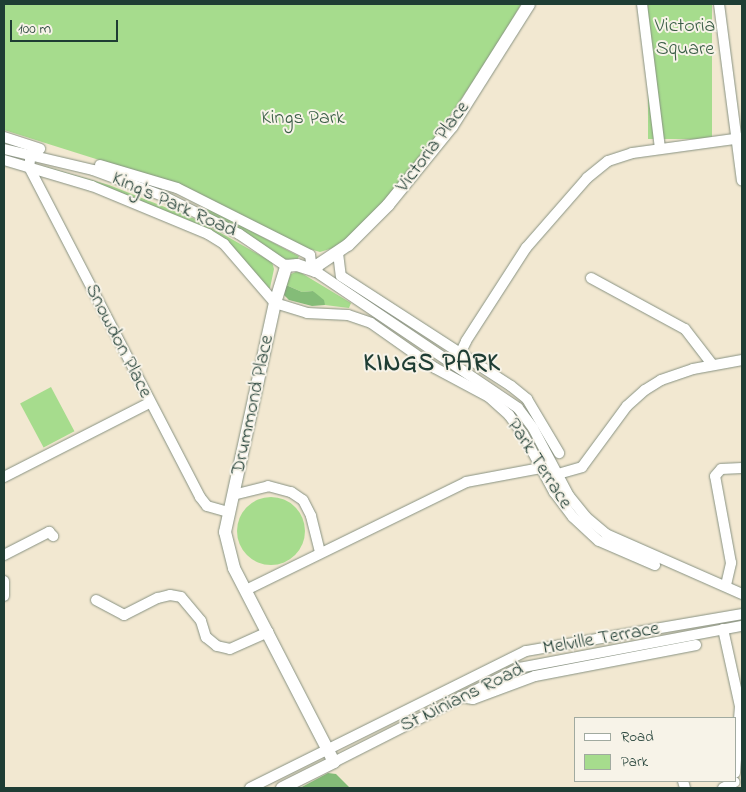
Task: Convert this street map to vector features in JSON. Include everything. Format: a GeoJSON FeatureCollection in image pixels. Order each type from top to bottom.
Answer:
{"type":"FeatureCollection","features":[{"type":"Feature","properties":{"kind":"main road","name":"Victoria Place"},"geometry":{"type":"LineString","coordinates":[[314,271],[318,265],[338,253],[388,205],[452,126],[529,4]]}},
{"type":"Feature","properties":{"kind":"main road","name":"King's Park Road"},"geometry":{"type":"LineString","coordinates":[[286,266],[297,265],[314,271]]}},
{"type":"Feature","properties":{"kind":"main road","name":"Drummond Place"},"geometry":{"type":"LineString","coordinates":[[246,590],[226,544],[228,512],[275,303],[286,266]]}},
{"type":"Feature","properties":{"kind":"main road"},"geometry":{"type":"LineString","coordinates":[[246,590],[334,762]]}},
{"type":"Feature","properties":{"kind":"main road","name":"St Ninians Road"},"geometry":{"type":"LineString","coordinates":[[282,788],[334,762]]}},
{"type":"Feature","properties":{"kind":"street"},"geometry":{"type":"LineString","coordinates":[[642,4],[660,148]]}},
{"type":"Feature","properties":{"kind":"street"},"geometry":{"type":"LineString","coordinates":[[719,4],[740,138],[742,182]]}},
{"type":"Feature","properties":{"kind":"street"},"geometry":{"type":"LineString","coordinates":[[4,137],[98,168],[177,188],[310,255],[314,271]]}},
{"type":"Feature","properties":{"kind":"street"},"geometry":{"type":"LineString","coordinates":[[455,364],[462,353],[466,341],[526,248],[587,178],[608,161],[660,148],[740,138]]}},
{"type":"Feature","properties":{"kind":"street","name":"King's Park Road"},"geometry":{"type":"LineString","coordinates":[[4,149],[98,168],[163,196],[239,234],[286,266]]}},
{"type":"Feature","properties":{"kind":"street"},"geometry":{"type":"LineString","coordinates":[[29,167],[30,153]]}},
{"type":"Feature","properties":{"kind":"street"},"geometry":{"type":"LineString","coordinates":[[4,160],[92,186],[208,234],[224,244],[275,303]]}},
{"type":"Feature","properties":{"kind":"street","name":"Snowdon Place"},"geometry":{"type":"LineString","coordinates":[[29,167],[149,402],[200,497],[207,506],[228,512]]}},
{"type":"Feature","properties":{"kind":"street"},"geometry":{"type":"LineString","coordinates":[[338,253],[341,276],[462,353],[527,399],[559,454]]}},
{"type":"Feature","properties":{"kind":"street","name":"King's Park Road"},"geometry":{"type":"LineString","coordinates":[[314,271],[518,408],[558,474],[561,484],[586,517],[606,534],[726,585],[742,594]]}},
{"type":"Feature","properties":{"kind":"street"},"geometry":{"type":"LineString","coordinates":[[591,278],[685,329],[712,364]]}},
{"type":"Feature","properties":{"kind":"street","name":"Park Terrace"},"geometry":{"type":"LineString","coordinates":[[275,303],[307,313],[348,315],[371,324],[435,368],[489,398],[509,415],[568,510],[599,541],[656,565]]}},
{"type":"Feature","properties":{"kind":"street"},"geometry":{"type":"LineString","coordinates":[[246,590],[320,552],[466,482],[541,468],[558,474],[582,467],[589,461],[627,406],[645,390],[661,380],[712,364],[742,360]]}},
{"type":"Feature","properties":{"kind":"street"},"geometry":{"type":"LineString","coordinates":[[4,476],[149,402]]}},
{"type":"Feature","properties":{"kind":"street"},"geometry":{"type":"LineString","coordinates":[[726,585],[731,566],[715,476],[721,469],[742,468]]}},
{"type":"Feature","properties":{"kind":"street"},"geometry":{"type":"LineString","coordinates":[[233,495],[268,486],[291,492],[303,500],[312,516],[320,552]]}},
{"type":"Feature","properties":{"kind":"street"},"geometry":{"type":"LineString","coordinates":[[4,556],[49,532],[53,536]]}},
{"type":"Feature","properties":{"kind":"street"},"geometry":{"type":"LineString","coordinates":[[731,566],[742,564]]}},
{"type":"Feature","properties":{"kind":"street"},"geometry":{"type":"LineString","coordinates":[[4,581],[4,596]]}},
{"type":"Feature","properties":{"kind":"street"},"geometry":{"type":"LineString","coordinates":[[96,600],[124,615],[164,596],[181,597],[201,621],[206,637],[217,646],[230,649],[268,632]]}},
{"type":"Feature","properties":{"kind":"street","name":"Melville Terrace"},"geometry":{"type":"LineString","coordinates":[[250,788],[526,651],[742,614]]}},
{"type":"Feature","properties":{"kind":"street","name":"St Ninians Road"},"geometry":{"type":"LineString","coordinates":[[334,762],[460,697],[536,662],[650,649],[723,629],[742,626]]}},
{"type":"Feature","properties":{"kind":"street"},"geometry":{"type":"LineString","coordinates":[[723,629],[740,706],[736,744],[737,776]]}},
{"type":"Feature","properties":{"kind":"street"},"geometry":{"type":"LineString","coordinates":[[650,649],[696,645]]}},
{"type":"Feature","properties":{"kind":"street"},"geometry":{"type":"LineString","coordinates":[[736,744],[742,754]]}},
{"type":"Feature","properties":{"kind":"green space","name":"Kings Park"},"geometry":{"type":"Polygon","coordinates":[[[4,4],[521,4],[496,48],[433,140],[366,223],[343,245],[320,252],[303,247],[188,188],[4,130],[4,4]]]}},
{"type":"Feature","properties":{"kind":"green space","name":"Victoria Square"},"geometry":{"type":"Polygon","coordinates":[[[648,4],[712,4],[712,139],[648,139],[648,4]]]}},
{"type":"Feature","properties":{"kind":"green space"},"geometry":{"type":"Polygon","coordinates":[[[43,166],[109,185],[195,219],[272,262],[274,269],[270,288],[266,290],[225,242],[40,168],[43,166]]]}},
{"type":"Feature","properties":{"kind":"green space"},"geometry":{"type":"Polygon","coordinates":[[[208,208],[299,256],[295,264],[204,216],[208,208]]]}},
{"type":"Feature","properties":{"kind":"green space"},"geometry":{"type":"Polygon","coordinates":[[[298,271],[351,303],[349,308],[325,305],[313,291],[302,292],[286,285],[291,274],[298,271]]]}},
{"type":"Feature","properties":{"kind":"green space"},"geometry":{"type":"Polygon","coordinates":[[[286,285],[302,292],[313,291],[324,300],[325,305],[312,306],[289,300],[284,295],[286,285]]]}},
{"type":"Feature","properties":{"kind":"green space"},"geometry":{"type":"Polygon","coordinates":[[[51,387],[74,431],[44,448],[20,403],[51,387]]]}},
{"type":"Feature","properties":{"kind":"green space"},"geometry":{"type":"Polygon","coordinates":[[[271,497],[284,500],[295,507],[302,518],[305,531],[302,544],[295,555],[284,562],[271,565],[258,562],[247,555],[240,544],[237,531],[240,518],[247,507],[258,500],[271,497]]]}},
{"type":"Feature","properties":{"kind":"green space"},"geometry":{"type":"Polygon","coordinates":[[[328,773],[336,774],[350,788],[300,788],[328,773]]]}},
{"type":"Feature","properties":{"kind":"district","name":"KINGS PARK"},"geometry":{"type":"Point","coordinates":[432,364]}}]}
